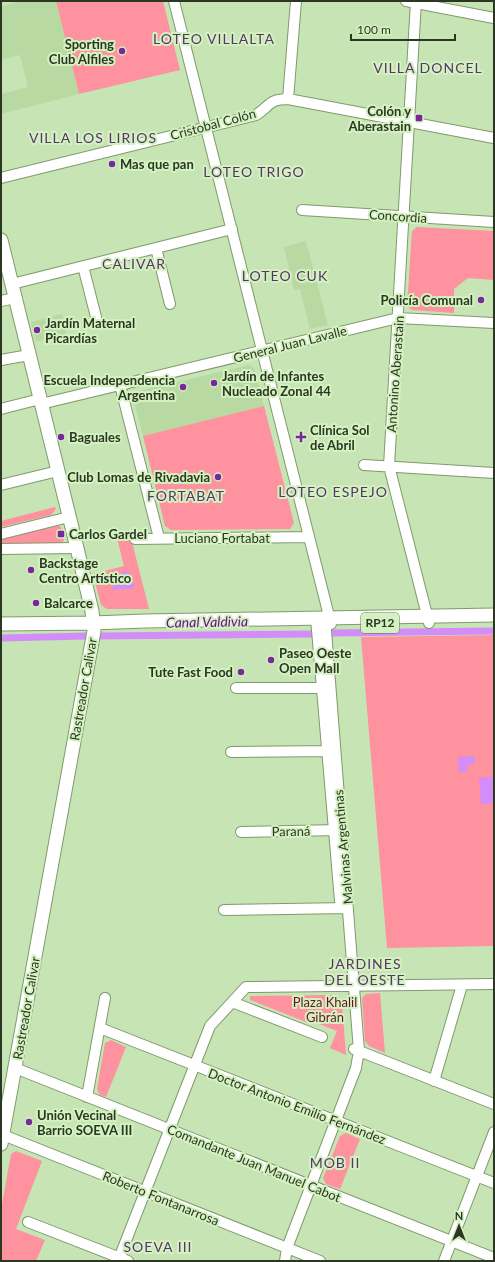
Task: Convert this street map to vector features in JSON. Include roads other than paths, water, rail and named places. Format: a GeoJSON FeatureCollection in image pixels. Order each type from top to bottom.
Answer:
{"type":"FeatureCollection","features":[{"type":"Feature","properties":{"kind":"main road","name":"Rastreador Calivar"},"geometry":{"type":"LineString","coordinates":[[1,240],[92,611],[94,634],[2,1140]]}},
{"type":"Feature","properties":{"kind":"main road","name":"RP12"},"geometry":{"type":"LineString","coordinates":[[1,624],[93,623],[105,628],[323,626],[494,615]]}},
{"type":"Feature","properties":{"kind":"main road","name":"RP12"},"geometry":{"type":"LineString","coordinates":[[428,619],[494,621]]}},
{"type":"Feature","properties":{"kind":"street","name":"Malvinas Argentinas"},"geometry":{"type":"LineString","coordinates":[[174,1],[309,537],[323,626],[331,751],[358,1060],[336,1122],[287,1248],[285,1261]]}},
{"type":"Feature","properties":{"kind":"street"},"geometry":{"type":"LineString","coordinates":[[288,99],[296,1]]}},
{"type":"Feature","properties":{"kind":"street"},"geometry":{"type":"LineString","coordinates":[[406,1],[494,18]]}},
{"type":"Feature","properties":{"kind":"street","name":"Antonino Aberastain"},"geometry":{"type":"LineString","coordinates":[[416,2],[389,466],[428,619]]}},
{"type":"Feature","properties":{"kind":"street","name":"Cristobal Colón"},"geometry":{"type":"LineString","coordinates":[[1,178],[256,115],[272,102],[288,99],[494,138]]}},
{"type":"Feature","properties":{"kind":"street","name":"Concordia"},"geometry":{"type":"LineString","coordinates":[[302,210],[494,222]]}},
{"type":"Feature","properties":{"kind":"street"},"geometry":{"type":"LineString","coordinates":[[12,284],[232,229]]}},
{"type":"Feature","properties":{"kind":"street"},"geometry":{"type":"LineString","coordinates":[[156,248],[170,304]]}},
{"type":"Feature","properties":{"kind":"street"},"geometry":{"type":"LineString","coordinates":[[83,266],[97,321]]}},
{"type":"Feature","properties":{"kind":"street"},"geometry":{"type":"LineString","coordinates":[[1,302],[15,298]]}},
{"type":"Feature","properties":{"kind":"street","name":"General Juan Lavalle"},"geometry":{"type":"LineString","coordinates":[[1,409],[120,385],[398,318],[494,323]]}},
{"type":"Feature","properties":{"kind":"street"},"geometry":{"type":"LineString","coordinates":[[1,360],[30,355]]}},
{"type":"Feature","properties":{"kind":"street"},"geometry":{"type":"LineString","coordinates":[[120,385],[159,538]]}},
{"type":"Feature","properties":{"kind":"street"},"geometry":{"type":"LineString","coordinates":[[364,465],[494,473]]}},
{"type":"Feature","properties":{"kind":"street"},"geometry":{"type":"LineString","coordinates":[[1,485],[58,471]]}},
{"type":"Feature","properties":{"kind":"street"},"geometry":{"type":"LineString","coordinates":[[1,534],[69,517]]}},
{"type":"Feature","properties":{"kind":"street","name":"Luciano Fortabat"},"geometry":{"type":"LineString","coordinates":[[135,539],[309,537]]}},
{"type":"Feature","properties":{"kind":"street"},"geometry":{"type":"LineString","coordinates":[[1,550],[77,548]]}},
{"type":"Feature","properties":{"kind":"street"},"geometry":{"type":"LineString","coordinates":[[236,688],[326,688]]}},
{"type":"Feature","properties":{"kind":"street"},"geometry":{"type":"LineString","coordinates":[[231,752],[331,751]]}},
{"type":"Feature","properties":{"kind":"street","name":"Paraná"},"geometry":{"type":"LineString","coordinates":[[241,832],[338,830]]}},
{"type":"Feature","properties":{"kind":"street"},"geometry":{"type":"LineString","coordinates":[[224,910],[344,908]]}},
{"type":"Feature","properties":{"kind":"street"},"geometry":{"type":"LineString","coordinates":[[28,1222],[122,1260],[145,1192],[210,1026],[246,987],[494,984]]}},
{"type":"Feature","properties":{"kind":"street"},"geometry":{"type":"LineString","coordinates":[[434,1081],[462,985]]}},
{"type":"Feature","properties":{"kind":"street"},"geometry":{"type":"LineString","coordinates":[[88,1097],[105,998]]}},
{"type":"Feature","properties":{"kind":"street"},"geometry":{"type":"LineString","coordinates":[[232,1002],[322,1037]]}},
{"type":"Feature","properties":{"kind":"street","name":"Doctor Antonio Emilio Fernández"},"geometry":{"type":"LineString","coordinates":[[100,1028],[336,1122],[494,1182]]}},
{"type":"Feature","properties":{"kind":"street"},"geometry":{"type":"LineString","coordinates":[[356,1050],[494,1104]]}},
{"type":"Feature","properties":{"kind":"street","name":"Comandante Juan Manuel Cabot"},"geometry":{"type":"LineString","coordinates":[[15,1068],[494,1258]]}},
{"type":"Feature","properties":{"kind":"street"},"geometry":{"type":"LineString","coordinates":[[444,1261],[494,1132]]}},
{"type":"Feature","properties":{"kind":"street","name":"Roberto Fontanarrosa"},"geometry":{"type":"LineString","coordinates":[[2,1140],[145,1192],[320,1261]]}},
{"type":"Feature","properties":{"kind":"waterway","name":"Canal Valdivia"},"geometry":{"type":"LineString","coordinates":[[330,633],[492,631]]}},
{"type":"Feature","properties":{"kind":"waterway","name":"Canal Valdivia"},"geometry":{"type":"LineString","coordinates":[[100,636],[314,634]]}},
{"type":"Feature","properties":{"kind":"waterway","name":"Canal Valdivia"},"geometry":{"type":"LineString","coordinates":[[1,638],[88,636]]}},
{"type":"Feature","properties":{"kind":"place","name":"Sporting Club Alfiles"},"geometry":{"type":"Point","coordinates":[122,51]}},
{"type":"Feature","properties":{"kind":"place","name":"Colón y Aberastain"},"geometry":{"type":"Point","coordinates":[419,118]}},
{"type":"Feature","properties":{"kind":"place","name":"Mas que pan"},"geometry":{"type":"Point","coordinates":[112,164]}},
{"type":"Feature","properties":{"kind":"place","name":"Policía Comunal"},"geometry":{"type":"Point","coordinates":[481,300]}},
{"type":"Feature","properties":{"kind":"place","name":"Jardín Maternal Picardías"},"geometry":{"type":"Point","coordinates":[37,330]}},
{"type":"Feature","properties":{"kind":"place","name":"Jardín de Infantes Nucleado Zonal 44"},"geometry":{"type":"Point","coordinates":[214,383]}},
{"type":"Feature","properties":{"kind":"place","name":"Escuela Independencia Argentina"},"geometry":{"type":"Point","coordinates":[183,387]}},
{"type":"Feature","properties":{"kind":"place","name":"Baguales"},"geometry":{"type":"Point","coordinates":[61,437]}},
{"type":"Feature","properties":{"kind":"place","name":"Clínica Sol de Abril"},"geometry":{"type":"Point","coordinates":[301,437]}},
{"type":"Feature","properties":{"kind":"place","name":"Club Lomas de Rivadavia"},"geometry":{"type":"Point","coordinates":[218,477]}},
{"type":"Feature","properties":{"kind":"place","name":"Carlos Gardel"},"geometry":{"type":"Point","coordinates":[61,534]}},
{"type":"Feature","properties":{"kind":"place","name":"Backstage Centro Artístico"},"geometry":{"type":"Point","coordinates":[31,570]}},
{"type":"Feature","properties":{"kind":"place","name":"Balcarce"},"geometry":{"type":"Point","coordinates":[36,603]}},
{"type":"Feature","properties":{"kind":"place","name":"Paseo Oeste Open Mall"},"geometry":{"type":"Point","coordinates":[271,660]}},
{"type":"Feature","properties":{"kind":"place","name":"Tute Fast Food"},"geometry":{"type":"Point","coordinates":[241,672]}},
{"type":"Feature","properties":{"kind":"place","name":"Unión Vecinal Barrio SOEVA III"},"geometry":{"type":"Point","coordinates":[29,1122]}},
{"type":"Feature","properties":{"kind":"district","name":"LOTEO VILLALTA"},"geometry":{"type":"Point","coordinates":[214,39]}},
{"type":"Feature","properties":{"kind":"district","name":"VILLA DONCEL"},"geometry":{"type":"Point","coordinates":[428,68]}},
{"type":"Feature","properties":{"kind":"district","name":"VILLA LOS LIRIOS"},"geometry":{"type":"Point","coordinates":[93,138]}},
{"type":"Feature","properties":{"kind":"district","name":"LOTEO TRIGO"},"geometry":{"type":"Point","coordinates":[254,172]}},
{"type":"Feature","properties":{"kind":"district","name":"CALIVAR"},"geometry":{"type":"Point","coordinates":[134,264]}},
{"type":"Feature","properties":{"kind":"district","name":"LOTEO CUK"},"geometry":{"type":"Point","coordinates":[285,276]}},
{"type":"Feature","properties":{"kind":"district","name":"LOTEO ESPEJO"},"geometry":{"type":"Point","coordinates":[333,492]}},
{"type":"Feature","properties":{"kind":"district","name":"FORTABAT"},"geometry":{"type":"Point","coordinates":[186,496]}},
{"type":"Feature","properties":{"kind":"district","name":"JARDINES DEL OESTE"},"geometry":{"type":"Point","coordinates":[365,972]}},
{"type":"Feature","properties":{"kind":"district","name":"MOB II"},"geometry":{"type":"Point","coordinates":[335,1163]}},
{"type":"Feature","properties":{"kind":"district","name":"SOEVA III"},"geometry":{"type":"Point","coordinates":[158,1247]}},
{"type":"Feature","properties":{"kind":"park label","name":"Plaza Khalil Gibrán"},"geometry":{"type":"Point","coordinates":[325,1010]}}]}
